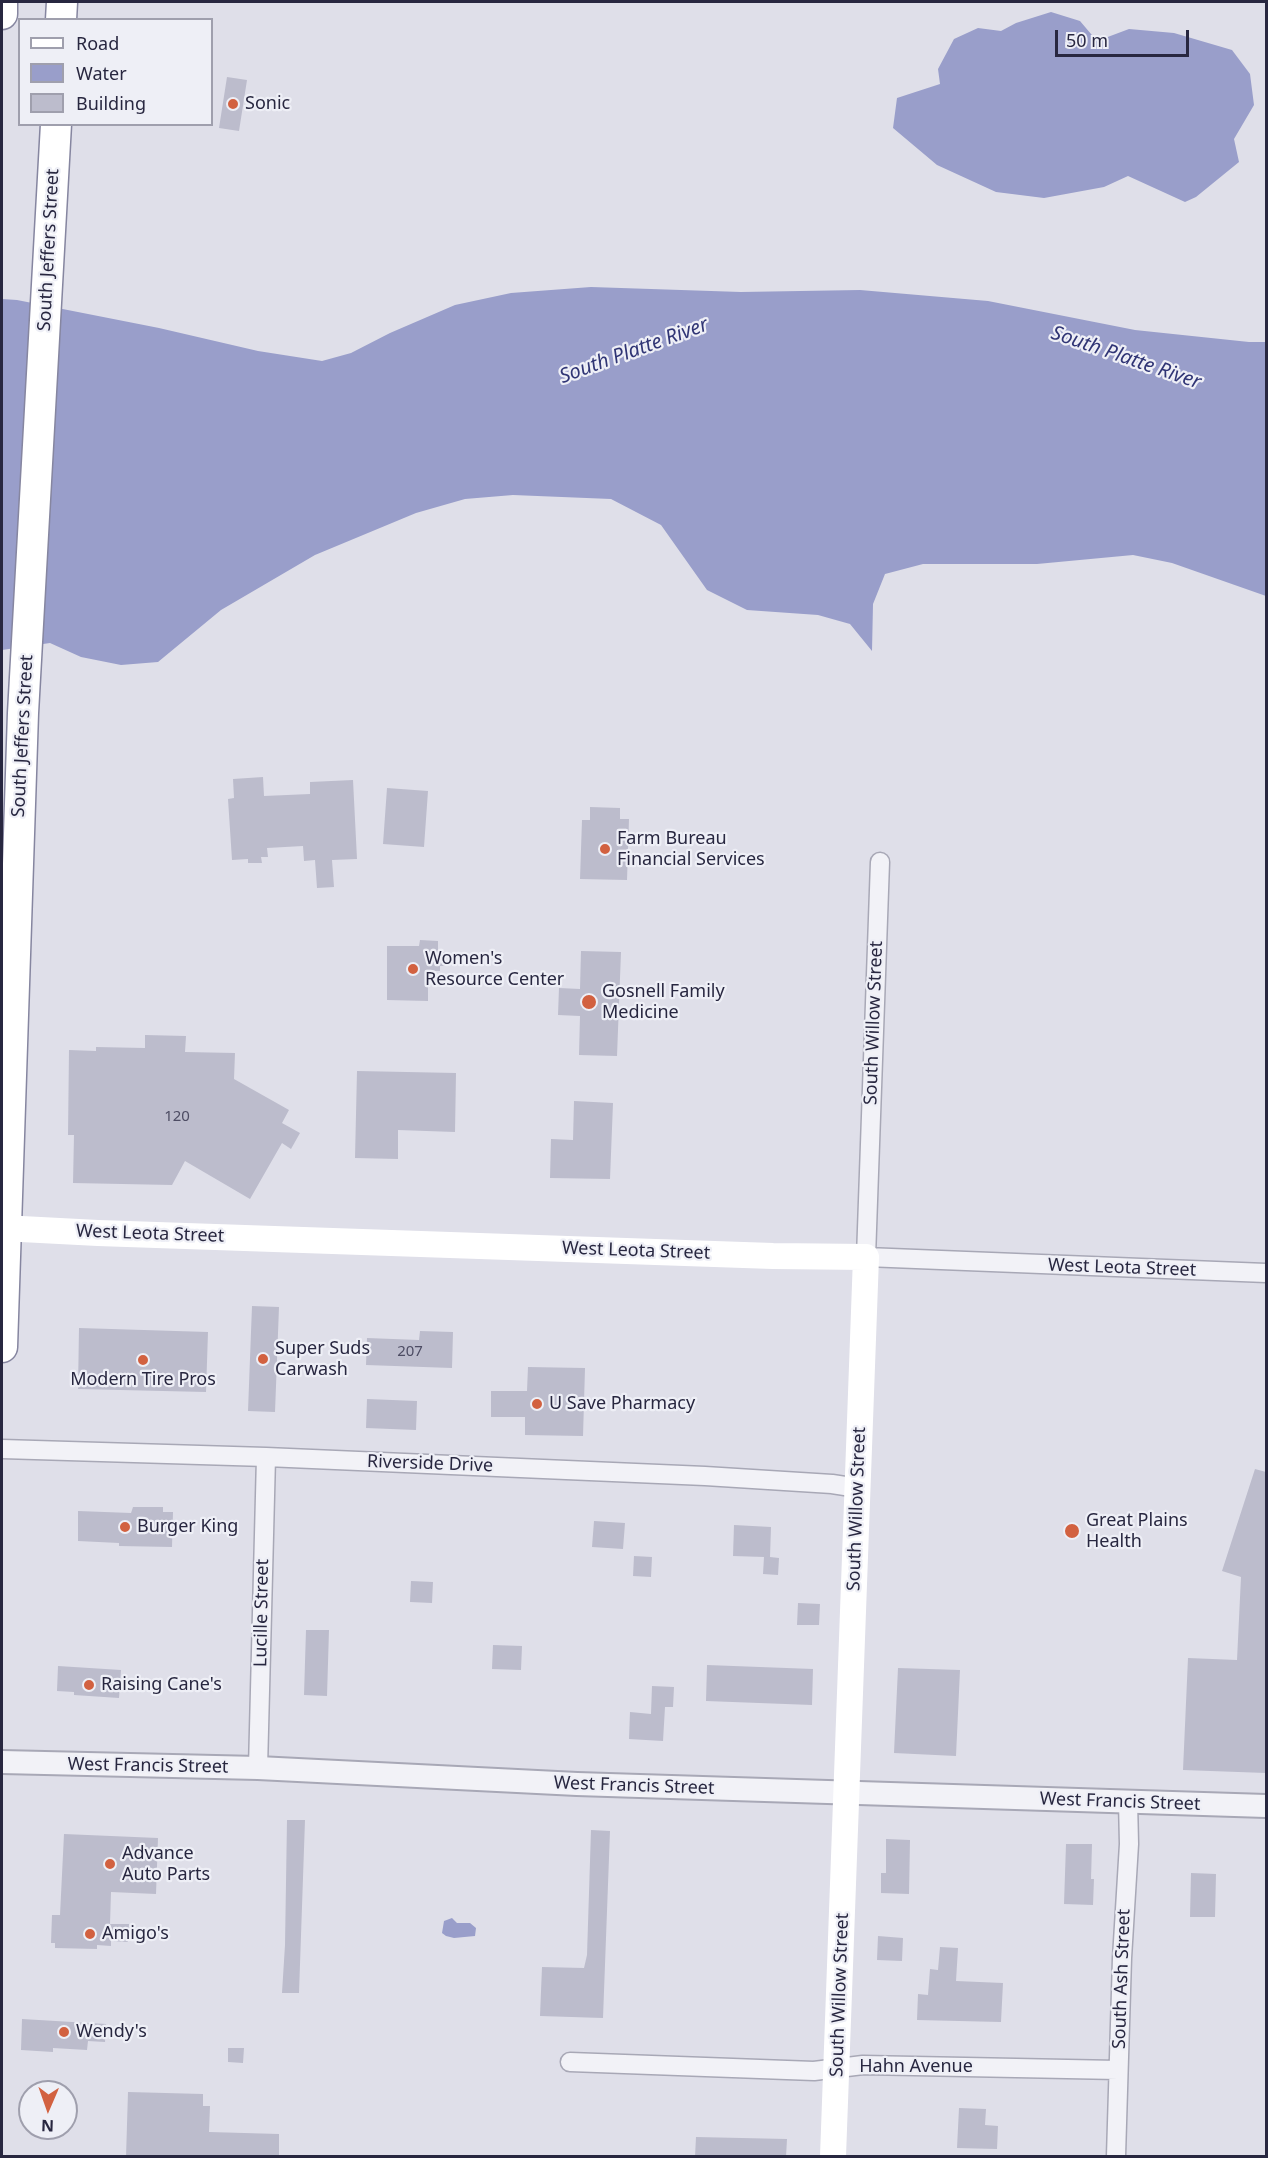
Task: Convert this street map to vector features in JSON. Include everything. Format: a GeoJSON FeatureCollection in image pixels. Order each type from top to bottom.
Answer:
{"type":"FeatureCollection","features":[{"type":"Feature","properties":{"kind":"highway"},"geometry":{"type":"LineString","coordinates":[[2,2],[2,14]]}},
{"type":"Feature","properties":{"kind":"highway"},"geometry":{"type":"LineString","coordinates":[[61,18],[62,2]]}},
{"type":"Feature","properties":{"kind":"highway","name":"South Jeffers Street"},"geometry":{"type":"LineString","coordinates":[[2,1347],[4,1228],[23,713],[56,126]]}},
{"type":"Feature","properties":{"kind":"main road","name":"West Leota Street"},"geometry":{"type":"LineString","coordinates":[[4,1228],[98,1233],[866,1257]]}},
{"type":"Feature","properties":{"kind":"main road","name":"South Willow Street"},"geometry":{"type":"LineString","coordinates":[[833,2157],[866,1257]]}},
{"type":"Feature","properties":{"kind":"street","name":"South Willow Street"},"geometry":{"type":"LineString","coordinates":[[866,1257],[880,862]]}},
{"type":"Feature","properties":{"kind":"street","name":"West Leota Street"},"geometry":{"type":"LineString","coordinates":[[866,1257],[1266,1273]]}},
{"type":"Feature","properties":{"kind":"street","name":"Riverside Drive"},"geometry":{"type":"LineString","coordinates":[[2,1449],[266,1457],[716,1476],[858,1488]]}},
{"type":"Feature","properties":{"kind":"street","name":"Lucille Street"},"geometry":{"type":"LineString","coordinates":[[258,1768],[266,1457]]}},
{"type":"Feature","properties":{"kind":"street","name":"West Francis Street"},"geometry":{"type":"LineString","coordinates":[[2,1762],[258,1768],[577,1784],[1266,1806]]}},
{"type":"Feature","properties":{"kind":"street","name":"South Ash Street"},"geometry":{"type":"LineString","coordinates":[[1116,2157],[1129,1844],[1128,1801]]}},
{"type":"Feature","properties":{"kind":"street","name":"Hahn Avenue"},"geometry":{"type":"LineString","coordinates":[[570,2062],[814,2071],[863,2065],[1118,2070]]}},
{"type":"Feature","properties":{"kind":"water"},"geometry":{"type":"Polygon","coordinates":[[[1051,12],[1080,21],[1097,41],[1129,29],[1174,33],[1232,50],[1250,74],[1254,105],[1234,139],[1239,162],[1196,197],[1185,202],[1128,176],[1104,187],[1044,198],[996,192],[937,165],[893,128],[897,98],[940,84],[938,69],[954,39],[978,28],[1001,31],[1016,23],[1051,12]]]}},
{"type":"Feature","properties":{"kind":"water","name":"South Platte River"},"geometry":{"type":"Polygon","coordinates":[[[591,287],[741,292],[860,290],[988,301],[1135,330],[1266,342],[1266,596],[1172,563],[1133,555],[1037,564],[923,564],[885,574],[873,604],[872,651],[850,624],[818,615],[747,610],[707,590],[661,525],[611,499],[513,495],[465,499],[416,513],[315,555],[221,610],[158,662],[121,665],[81,657],[50,643],[2,650],[2,299],[159,328],[258,351],[322,361],[351,353],[390,333],[455,305],[511,293],[591,287]]]}},
{"type":"Feature","properties":{"kind":"water"},"geometry":{"type":"Polygon","coordinates":[[[452,1918],[457,1923],[470,1923],[476,1928],[475,1936],[454,1938],[442,1933],[444,1921],[452,1918]]]}},
{"type":"Feature","properties":{"kind":"building","name":"Sonic"},"geometry":{"type":"Polygon","coordinates":[[[227,77],[247,80],[239,131],[219,128],[227,77]]]}},
{"type":"Feature","properties":{"kind":"building"},"geometry":{"type":"Polygon","coordinates":[[[263,777],[264,796],[310,794],[310,782],[353,780],[357,859],[332,860],[334,887],[317,888],[315,860],[304,861],[303,846],[267,848],[268,857],[261,857],[262,863],[248,863],[248,859],[232,860],[228,799],[234,798],[233,779],[263,777]]]}},
{"type":"Feature","properties":{"kind":"building"},"geometry":{"type":"Polygon","coordinates":[[[387,788],[428,791],[424,847],[383,844],[387,788]]]}},
{"type":"Feature","properties":{"kind":"building","name":"Farm Bureau Financial Services"},"geometry":{"type":"Polygon","coordinates":[[[590,807],[620,808],[620,819],[629,819],[627,880],[580,879],[582,820],[590,820],[590,807]]]}},
{"type":"Feature","properties":{"kind":"building","name":"Women's Resource Center"},"geometry":{"type":"Polygon","coordinates":[[[420,940],[438,941],[438,952],[445,952],[445,966],[440,966],[440,971],[428,971],[428,1001],[387,1000],[387,946],[419,946],[420,940]]]}},
{"type":"Feature","properties":{"kind":"building","name":"Gosnell Family Medicine"},"geometry":{"type":"Polygon","coordinates":[[[581,951],[621,952],[617,1056],[579,1055],[580,1016],[558,1015],[559,988],[580,989],[581,951]]]}},
{"type":"Feature","properties":{"kind":"building"},"geometry":{"type":"Polygon","coordinates":[[[145,1035],[186,1036],[185,1052],[235,1053],[234,1079],[289,1110],[282,1123],[300,1133],[291,1149],[282,1143],[250,1199],[185,1161],[172,1185],[73,1183],[74,1135],[68,1135],[69,1050],[96,1051],[96,1047],[145,1048],[145,1035]]]}},
{"type":"Feature","properties":{"kind":"building"},"geometry":{"type":"Polygon","coordinates":[[[357,1071],[456,1073],[455,1132],[398,1130],[398,1159],[355,1158],[357,1071]]]}},
{"type":"Feature","properties":{"kind":"building"},"geometry":{"type":"Polygon","coordinates":[[[574,1101],[613,1103],[610,1179],[550,1178],[551,1139],[573,1140],[574,1101]]]}},
{"type":"Feature","properties":{"kind":"building","name":"Super Suds Carwash"},"geometry":{"type":"Polygon","coordinates":[[[252,1306],[279,1307],[275,1412],[248,1411],[252,1306]]]}},
{"type":"Feature","properties":{"kind":"building","name":"Modern Tire Pros"},"geometry":{"type":"Polygon","coordinates":[[[79,1328],[208,1332],[206,1392],[78,1389],[79,1328]]]}},
{"type":"Feature","properties":{"kind":"building"},"geometry":{"type":"Polygon","coordinates":[[[420,1331],[453,1332],[452,1368],[366,1365],[367,1338],[419,1340],[420,1331]]]}},
{"type":"Feature","properties":{"kind":"building","name":"U Save Pharmacy"},"geometry":{"type":"Polygon","coordinates":[[[528,1367],[585,1368],[583,1436],[525,1435],[525,1417],[491,1417],[491,1391],[527,1391],[528,1367]]]}},
{"type":"Feature","properties":{"kind":"building"},"geometry":{"type":"Polygon","coordinates":[[[367,1399],[417,1401],[416,1430],[366,1428],[367,1399]]]}},
{"type":"Feature","properties":{"kind":"building"},"geometry":{"type":"Polygon","coordinates":[[[1255,1469],[1266,1472],[1266,1773],[1183,1770],[1188,1658],[1237,1660],[1241,1577],[1222,1571],[1255,1469]]]}},
{"type":"Feature","properties":{"kind":"building","name":"Burger King"},"geometry":{"type":"Polygon","coordinates":[[[133,1507],[163,1507],[163,1512],[173,1512],[172,1547],[119,1546],[119,1543],[78,1541],[78,1511],[131,1513],[133,1507]]]}},
{"type":"Feature","properties":{"kind":"building"},"geometry":{"type":"Polygon","coordinates":[[[594,1521],[625,1523],[623,1549],[592,1547],[594,1521]]]}},
{"type":"Feature","properties":{"kind":"building"},"geometry":{"type":"Polygon","coordinates":[[[734,1525],[771,1527],[770,1557],[779,1558],[778,1575],[763,1574],[764,1557],[733,1556],[734,1525]]]}},
{"type":"Feature","properties":{"kind":"building"},"geometry":{"type":"Polygon","coordinates":[[[634,1556],[652,1557],[651,1577],[633,1576],[634,1556]]]}},
{"type":"Feature","properties":{"kind":"building"},"geometry":{"type":"Polygon","coordinates":[[[411,1581],[433,1582],[432,1603],[410,1602],[411,1581]]]}},
{"type":"Feature","properties":{"kind":"building"},"geometry":{"type":"Polygon","coordinates":[[[798,1603],[820,1604],[819,1625],[797,1625],[798,1603]]]}},
{"type":"Feature","properties":{"kind":"building"},"geometry":{"type":"Polygon","coordinates":[[[306,1630],[329,1630],[327,1696],[304,1695],[306,1630]]]}},
{"type":"Feature","properties":{"kind":"building"},"geometry":{"type":"Polygon","coordinates":[[[493,1645],[522,1646],[521,1670],[492,1669],[493,1645]]]}},
{"type":"Feature","properties":{"kind":"building"},"geometry":{"type":"Polygon","coordinates":[[[707,1665],[813,1669],[812,1705],[706,1701],[707,1665]]]}},
{"type":"Feature","properties":{"kind":"building","name":"Raising Cane's"},"geometry":{"type":"Polygon","coordinates":[[[58,1666],[121,1670],[119,1698],[74,1695],[74,1692],[57,1691],[58,1666]]]}},
{"type":"Feature","properties":{"kind":"building"},"geometry":{"type":"Polygon","coordinates":[[[898,1668],[960,1670],[956,1756],[894,1753],[898,1668]]]}},
{"type":"Feature","properties":{"kind":"building"},"geometry":{"type":"Polygon","coordinates":[[[652,1686],[674,1687],[673,1707],[665,1707],[663,1741],[629,1739],[630,1712],[651,1714],[652,1686]]]}},
{"type":"Feature","properties":{"kind":"building"},"geometry":{"type":"Polygon","coordinates":[[[287,1820],[305,1820],[299,1993],[282,1993],[287,1820]]]}},
{"type":"Feature","properties":{"kind":"building"},"geometry":{"type":"Polygon","coordinates":[[[591,1830],[610,1831],[603,2018],[540,2016],[542,1967],[584,1968],[587,1955],[591,1830]]]}},
{"type":"Feature","properties":{"kind":"building","name":"Advance Auto Parts"},"geometry":{"type":"Polygon","coordinates":[[[64,1834],[158,1838],[156,1894],[111,1892],[110,1924],[129,1924],[128,1942],[111,1941],[111,1946],[97,1945],[97,1949],[55,1948],[55,1943],[51,1943],[52,1915],[60,1915],[64,1834]]]}},
{"type":"Feature","properties":{"kind":"building"},"geometry":{"type":"Polygon","coordinates":[[[886,1839],[910,1840],[909,1894],[881,1893],[881,1873],[886,1873],[886,1839]]]}},
{"type":"Feature","properties":{"kind":"building"},"geometry":{"type":"Polygon","coordinates":[[[1066,1844],[1092,1844],[1093,1905],[1064,1904],[1066,1844]]]}},
{"type":"Feature","properties":{"kind":"building"},"geometry":{"type":"Polygon","coordinates":[[[1191,1873],[1216,1874],[1215,1917],[1190,1917],[1191,1873]]]}},
{"type":"Feature","properties":{"kind":"building"},"geometry":{"type":"Polygon","coordinates":[[[878,1936],[903,1938],[902,1961],[877,1960],[878,1936]]]}},
{"type":"Feature","properties":{"kind":"building"},"geometry":{"type":"Polygon","coordinates":[[[940,1947],[958,1948],[956,1981],[1003,1983],[1001,2022],[917,2020],[918,1994],[928,1995],[930,1969],[938,1970],[940,1947]]]}},
{"type":"Feature","properties":{"kind":"building","name":"Wendy's"},"geometry":{"type":"Polygon","coordinates":[[[22,2019],[106,2024],[105,2042],[88,2041],[87,2050],[53,2048],[53,2052],[21,2050],[22,2019]]]}},
{"type":"Feature","properties":{"kind":"building"},"geometry":{"type":"Polygon","coordinates":[[[228,2048],[244,2048],[243,2063],[228,2062],[228,2048]]]}},
{"type":"Feature","properties":{"kind":"building"},"geometry":{"type":"Polygon","coordinates":[[[128,2092],[203,2094],[203,2106],[210,2106],[209,2132],[279,2134],[279,2157],[126,2157],[128,2092]]]}},
{"type":"Feature","properties":{"kind":"building"},"geometry":{"type":"Polygon","coordinates":[[[959,2108],[986,2109],[985,2125],[998,2126],[997,2149],[957,2148],[959,2108]]]}},
{"type":"Feature","properties":{"kind":"building"},"geometry":{"type":"Polygon","coordinates":[[[696,2137],[787,2139],[786,2157],[695,2157],[696,2137]]]}},
{"type":"Feature","properties":{"kind":"place","name":"Sonic"},"geometry":{"type":"Point","coordinates":[233,104]}},
{"type":"Feature","properties":{"kind":"place","name":"Farm Bureau Financial Services"},"geometry":{"type":"Point","coordinates":[605,849]}},
{"type":"Feature","properties":{"kind":"place","name":"Women's Resource Center"},"geometry":{"type":"Point","coordinates":[413,969]}},
{"type":"Feature","properties":{"kind":"place","name":"Gosnell Family Medicine"},"geometry":{"type":"Point","coordinates":[589,1002]}},
{"type":"Feature","properties":{"kind":"place","name":"Super Suds Carwash"},"geometry":{"type":"Point","coordinates":[263,1359]}},
{"type":"Feature","properties":{"kind":"place","name":"Modern Tire Pros"},"geometry":{"type":"Point","coordinates":[143,1360]}},
{"type":"Feature","properties":{"kind":"place","name":"U Save Pharmacy"},"geometry":{"type":"Point","coordinates":[537,1404]}},
{"type":"Feature","properties":{"kind":"place","name":"Burger King"},"geometry":{"type":"Point","coordinates":[125,1527]}},
{"type":"Feature","properties":{"kind":"place","name":"Great Plains Health"},"geometry":{"type":"Point","coordinates":[1072,1531]}},
{"type":"Feature","properties":{"kind":"place","name":"Raising Cane's"},"geometry":{"type":"Point","coordinates":[89,1685]}},
{"type":"Feature","properties":{"kind":"place","name":"Advance Auto Parts"},"geometry":{"type":"Point","coordinates":[110,1864]}},
{"type":"Feature","properties":{"kind":"place","name":"Amigo's"},"geometry":{"type":"Point","coordinates":[90,1934]}},
{"type":"Feature","properties":{"kind":"place","name":"Wendy's"},"geometry":{"type":"Point","coordinates":[64,2032]}}]}
